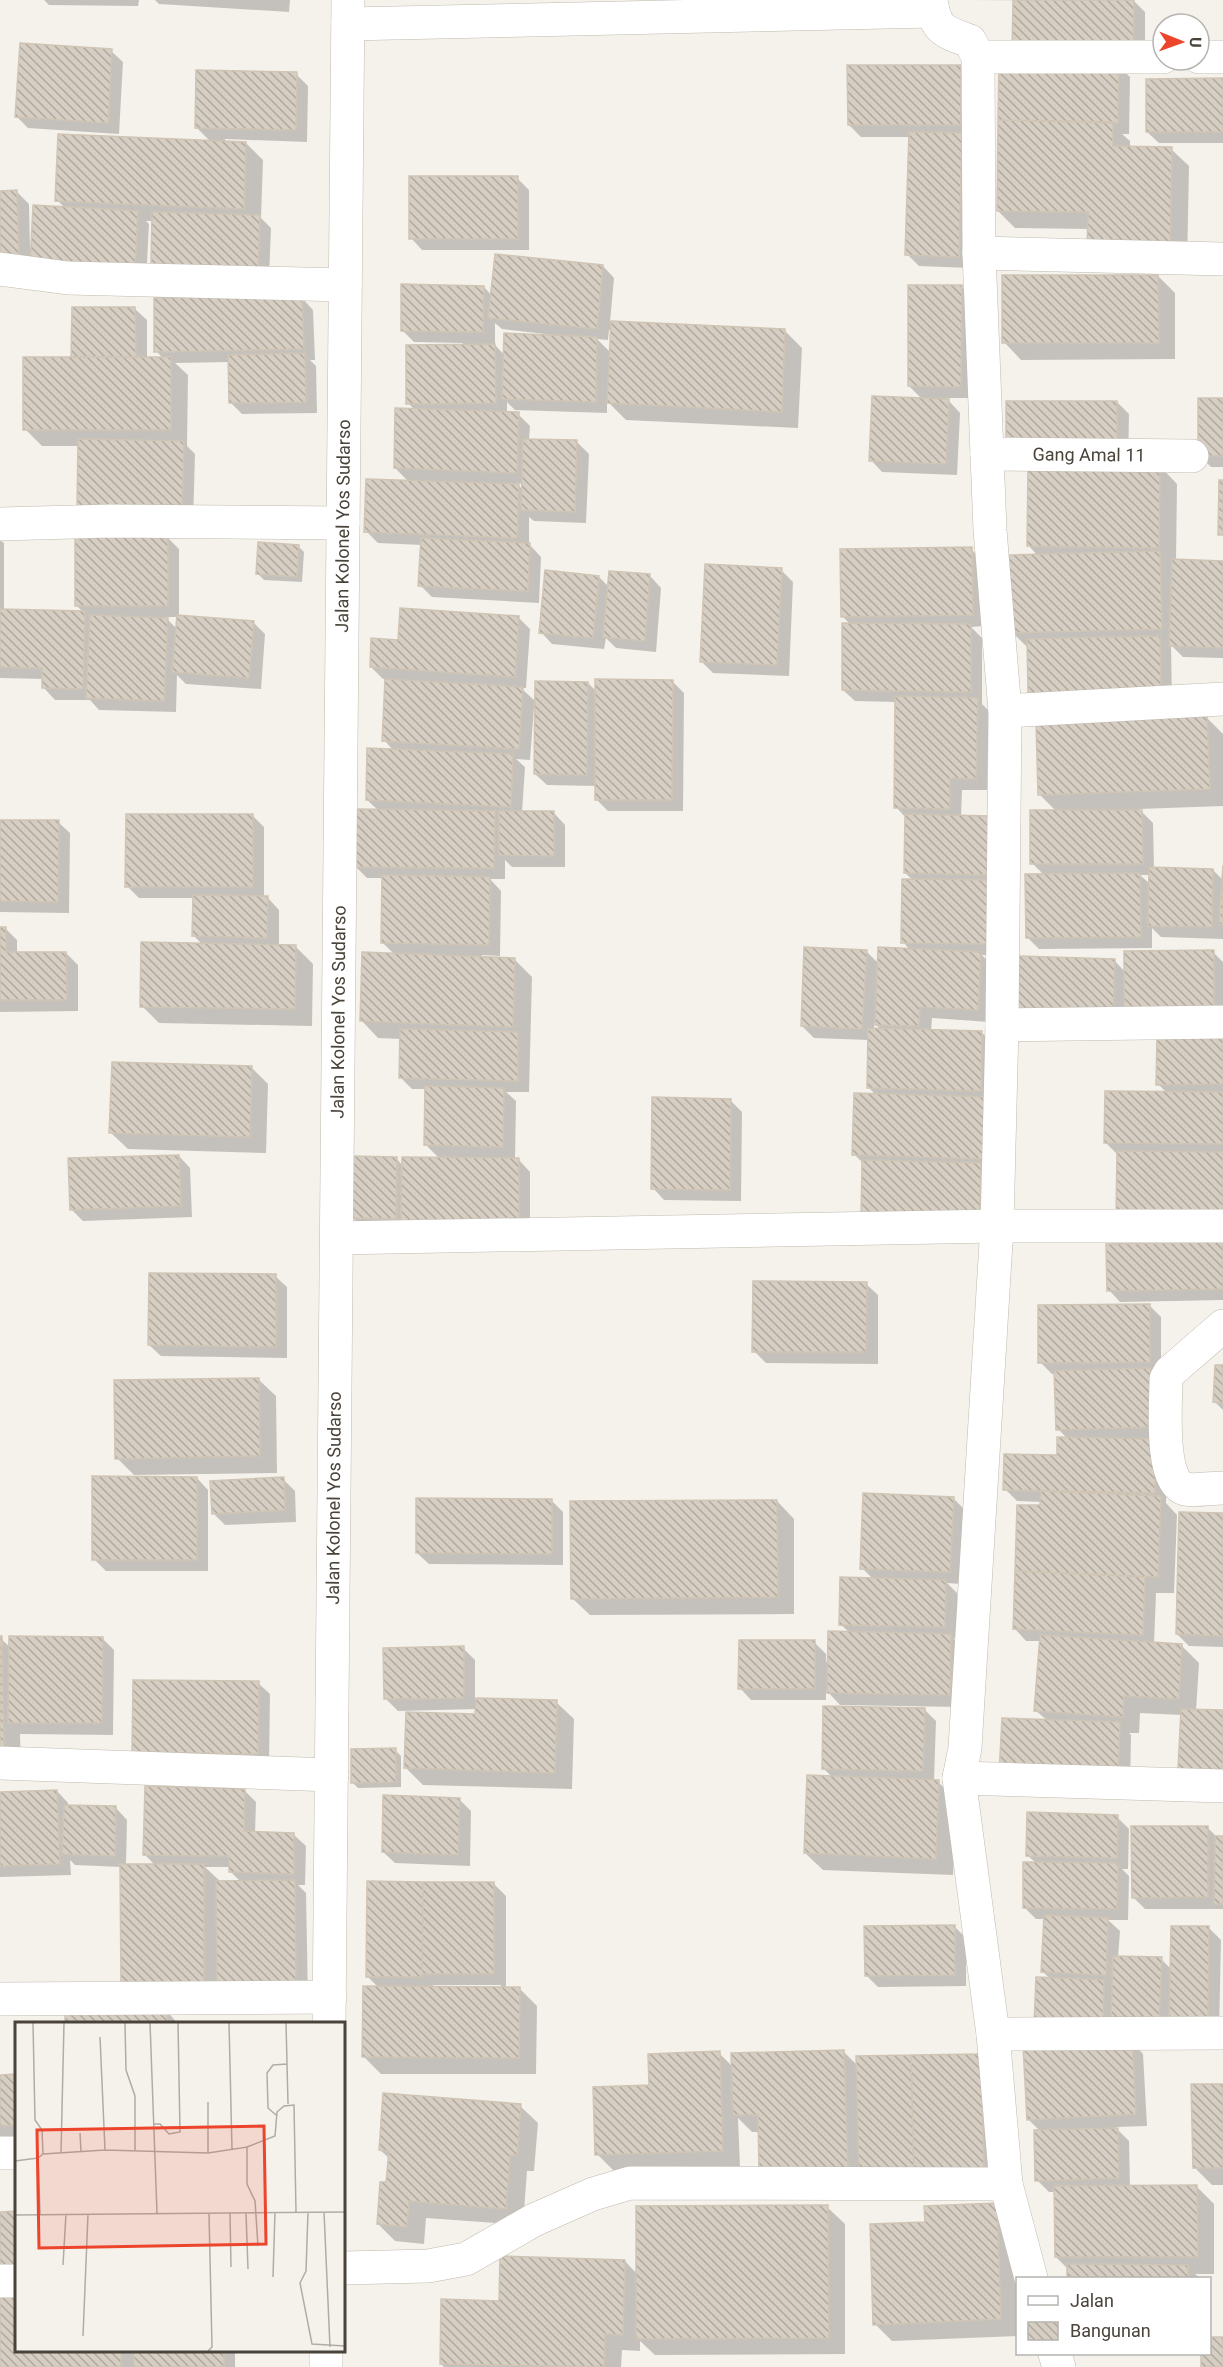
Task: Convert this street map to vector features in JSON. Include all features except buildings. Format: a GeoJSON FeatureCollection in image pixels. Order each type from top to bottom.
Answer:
{"type":"FeatureCollection","features":[{"type":"Feature","properties":{"kind":"street"},"geometry":{"type":"LineString","coordinates":[[348,12],[932,5],[945,32],[970,41],[978,57],[979,253],[990,530],[1005,711],[1002,1025],[996,1226],[965,1748],[960,1778],[993,2034],[1006,2184],[1031,2277]]}},
{"type":"Feature","properties":{"kind":"street","name":"Jalan Kolonel Yos Sudarso"},"geometry":{"type":"LineString","coordinates":[[329,2010],[348,12]]}},
{"type":"Feature","properties":{"kind":"street"},"geometry":{"type":"LineString","coordinates":[[978,57],[1151,57]]}},
{"type":"Feature","properties":{"kind":"street"},"geometry":{"type":"LineString","coordinates":[[979,253],[1223,259]]}},
{"type":"Feature","properties":{"kind":"street"},"geometry":{"type":"LineString","coordinates":[[0,269],[68,278],[345,285]]}},
{"type":"Feature","properties":{"kind":"street","name":"Gang Amal 11"},"geometry":{"type":"LineString","coordinates":[[987,454],[1192,456]]}},
{"type":"Feature","properties":{"kind":"street"},"geometry":{"type":"LineString","coordinates":[[0,524],[110,521],[343,523]]}},
{"type":"Feature","properties":{"kind":"street"},"geometry":{"type":"LineString","coordinates":[[1005,711],[1223,699]]}},
{"type":"Feature","properties":{"kind":"street"},"geometry":{"type":"LineString","coordinates":[[1002,1025],[1223,1022]]}},
{"type":"Feature","properties":{"kind":"street"},"geometry":{"type":"LineString","coordinates":[[337,1238],[996,1226],[1223,1226]]}},
{"type":"Feature","properties":{"kind":"street"},"geometry":{"type":"LineString","coordinates":[[1223,1326],[1170,1372],[1166,1379],[1167,1462],[1172,1479],[1184,1489],[1223,1488]]}},
{"type":"Feature","properties":{"kind":"street"},"geometry":{"type":"LineString","coordinates":[[0,1763],[332,1775]]}},
{"type":"Feature","properties":{"kind":"street"},"geometry":{"type":"LineString","coordinates":[[960,1778],[1223,1786]]}},
{"type":"Feature","properties":{"kind":"street"},"geometry":{"type":"LineString","coordinates":[[0,1999],[329,2010]]}},
{"type":"Feature","properties":{"kind":"street"},"geometry":{"type":"LineString","coordinates":[[993,2034],[1223,2033]]}},
{"type":"Feature","properties":{"kind":"street"},"geometry":{"type":"LineString","coordinates":[[345,2268],[428,2266],[466,2259],[534,2220],[593,2194],[630,2183],[1006,2184]]}}]}
